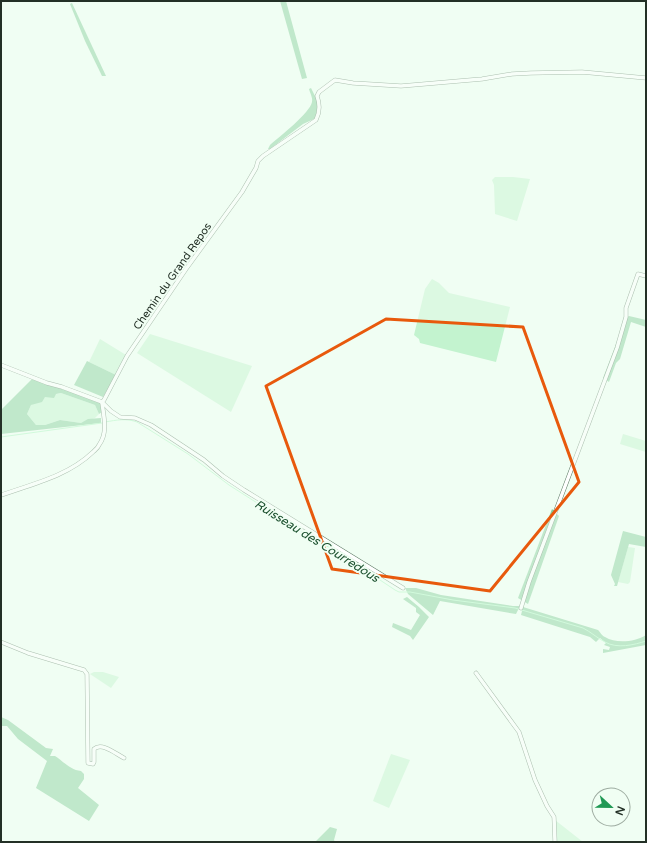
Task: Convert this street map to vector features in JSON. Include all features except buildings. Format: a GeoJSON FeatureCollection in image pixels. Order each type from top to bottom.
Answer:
{"type":"FeatureCollection","features":[{"type":"Feature","properties":{"kind":"street","name":"Chemin du Grand Repos"},"geometry":{"type":"LineString","coordinates":[[102,402],[127,356],[186,269],[242,192],[256,168],[258,161],[316,120],[319,110],[319,101],[316,96],[335,80],[353,83],[401,86],[531,73],[582,72],[646,78]]}},
{"type":"Feature","properties":{"kind":"street"},"geometry":{"type":"LineString","coordinates":[[521,608],[529,582],[617,348],[626,317],[626,308],[638,274],[646,276]]}},
{"type":"Feature","properties":{"kind":"street"},"geometry":{"type":"LineString","coordinates":[[1,365],[102,402],[111,411],[120,416],[135,418],[151,425],[204,460],[223,476],[244,490],[403,588]]}},
{"type":"Feature","properties":{"kind":"street"},"geometry":{"type":"LineString","coordinates":[[1,495],[42,481],[73,467],[100,445],[105,430],[105,418],[102,402]]}},
{"type":"Feature","properties":{"kind":"street"},"geometry":{"type":"LineString","coordinates":[[1,642],[28,653],[84,670],[87,674],[88,763],[92,764],[94,762],[94,749],[101,746],[124,758]]}},
{"type":"Feature","properties":{"kind":"street"},"geometry":{"type":"LineString","coordinates":[[476,673],[519,732],[536,780],[547,806],[554,817],[555,842]]}},
{"type":"Feature","properties":{"kind":"highlighted area"},"geometry":{"type":"Polygon","coordinates":[[[386,319],[523,327],[579,482],[490,591],[332,569],[266,386],[386,319]]]}},
{"type":"Feature","properties":{"kind":"green space"},"geometry":{"type":"Polygon","coordinates":[[[280,1],[286,1],[307,78],[302,79],[280,1]]]}},
{"type":"Feature","properties":{"kind":"green space"},"geometry":{"type":"Polygon","coordinates":[[[72,3],[106,76],[102,76],[85,41],[70,4],[72,3]]]}},
{"type":"Feature","properties":{"kind":"green space"},"geometry":{"type":"Polygon","coordinates":[[[311,88],[318,102],[317,115],[314,119],[303,124],[268,149],[270,145],[287,131],[310,107],[312,97],[309,89],[311,88]]]}},
{"type":"Feature","properties":{"kind":"green space"},"geometry":{"type":"Polygon","coordinates":[[[495,177],[530,179],[517,221],[495,214],[494,185],[492,180],[495,177]]]}},
{"type":"Feature","properties":{"kind":"green space"},"geometry":{"type":"Polygon","coordinates":[[[432,279],[439,283],[449,293],[510,307],[496,362],[420,343],[419,339],[414,335],[425,289],[432,279]]]}},
{"type":"Feature","properties":{"kind":"green space"},"geometry":{"type":"Polygon","coordinates":[[[629,316],[646,320],[646,327],[631,322],[620,359],[616,363],[609,382],[603,378],[626,318],[629,316]]]}},
{"type":"Feature","properties":{"kind":"green space"},"geometry":{"type":"Polygon","coordinates":[[[150,334],[252,366],[231,412],[137,353],[150,334]]]}},
{"type":"Feature","properties":{"kind":"green space"},"geometry":{"type":"Polygon","coordinates":[[[100,339],[126,355],[116,375],[89,362],[100,339]]]}},
{"type":"Feature","properties":{"kind":"green space"},"geometry":{"type":"Polygon","coordinates":[[[87,361],[116,375],[103,397],[74,385],[87,361]]]}},
{"type":"Feature","properties":{"kind":"green space"},"geometry":{"type":"Polygon","coordinates":[[[32,379],[101,403],[102,412],[99,414],[95,405],[61,393],[56,394],[54,398],[45,397],[42,402],[31,405],[27,414],[36,425],[45,425],[60,420],[81,423],[88,419],[101,418],[101,423],[1,434],[1,410],[32,379]]]}},
{"type":"Feature","properties":{"kind":"green space"},"geometry":{"type":"Polygon","coordinates":[[[61,393],[95,405],[99,414],[95,418],[81,423],[60,420],[45,425],[36,425],[27,414],[31,405],[45,397],[61,393]]]}},
{"type":"Feature","properties":{"kind":"green space"},"geometry":{"type":"Polygon","coordinates":[[[623,434],[646,441],[646,452],[620,444],[623,434]]]}},
{"type":"Feature","properties":{"kind":"green space"},"geometry":{"type":"Polygon","coordinates":[[[552,509],[559,516],[528,604],[518,598],[552,509]]]}},
{"type":"Feature","properties":{"kind":"green space"},"geometry":{"type":"Polygon","coordinates":[[[623,531],[646,537],[646,547],[629,544],[617,586],[614,586],[615,584],[611,575],[623,531]]]}},
{"type":"Feature","properties":{"kind":"green space"},"geometry":{"type":"Polygon","coordinates":[[[628,547],[635,548],[630,582],[628,584],[618,582],[628,547]]]}},
{"type":"Feature","properties":{"kind":"green space"},"geometry":{"type":"Polygon","coordinates":[[[405,588],[416,588],[441,595],[520,606],[516,614],[440,601],[433,615],[408,594],[405,588]]]}},
{"type":"Feature","properties":{"kind":"green space"},"geometry":{"type":"Polygon","coordinates":[[[407,597],[429,617],[413,640],[410,636],[392,627],[393,623],[411,630],[420,615],[416,612],[416,608],[403,599],[407,597]]]}},
{"type":"Feature","properties":{"kind":"green space"},"geometry":{"type":"Polygon","coordinates":[[[523,607],[598,630],[602,635],[614,641],[631,641],[646,635],[646,645],[603,653],[603,649],[609,650],[610,647],[604,645],[606,643],[600,638],[596,642],[590,637],[521,615],[523,607]]]}},
{"type":"Feature","properties":{"kind":"green space"},"geometry":{"type":"Polygon","coordinates":[[[94,672],[103,672],[119,677],[111,688],[90,674],[94,672]]]}},
{"type":"Feature","properties":{"kind":"green space"},"geometry":{"type":"Polygon","coordinates":[[[1,717],[8,720],[46,748],[53,749],[50,756],[55,756],[70,767],[81,771],[84,774],[84,779],[78,788],[99,805],[89,821],[36,788],[47,761],[18,739],[7,726],[1,726],[1,717]]]}},
{"type":"Feature","properties":{"kind":"green space"},"geometry":{"type":"Polygon","coordinates":[[[391,754],[410,760],[389,808],[373,801],[391,754]]]}},
{"type":"Feature","properties":{"kind":"green space"},"geometry":{"type":"Polygon","coordinates":[[[555,820],[583,842],[557,842],[555,820]]]}},
{"type":"Feature","properties":{"kind":"green space"},"geometry":{"type":"Polygon","coordinates":[[[330,827],[337,829],[334,840],[335,842],[315,842],[330,827]]]}},
{"type":"Feature","properties":{"kind":"waterway","name":"Ruisseau des Courredous"},"geometry":{"type":"LineString","coordinates":[[105,422],[117,420],[137,422],[188,454],[229,485],[315,540],[335,550],[399,592],[410,592],[453,600],[515,608],[583,628],[610,644],[620,646],[646,641]]}},
{"type":"Feature","properties":{"kind":"waterway","name":"Ruisseau des Courredous"},"geometry":{"type":"LineString","coordinates":[[1,437],[102,423]]}}]}
